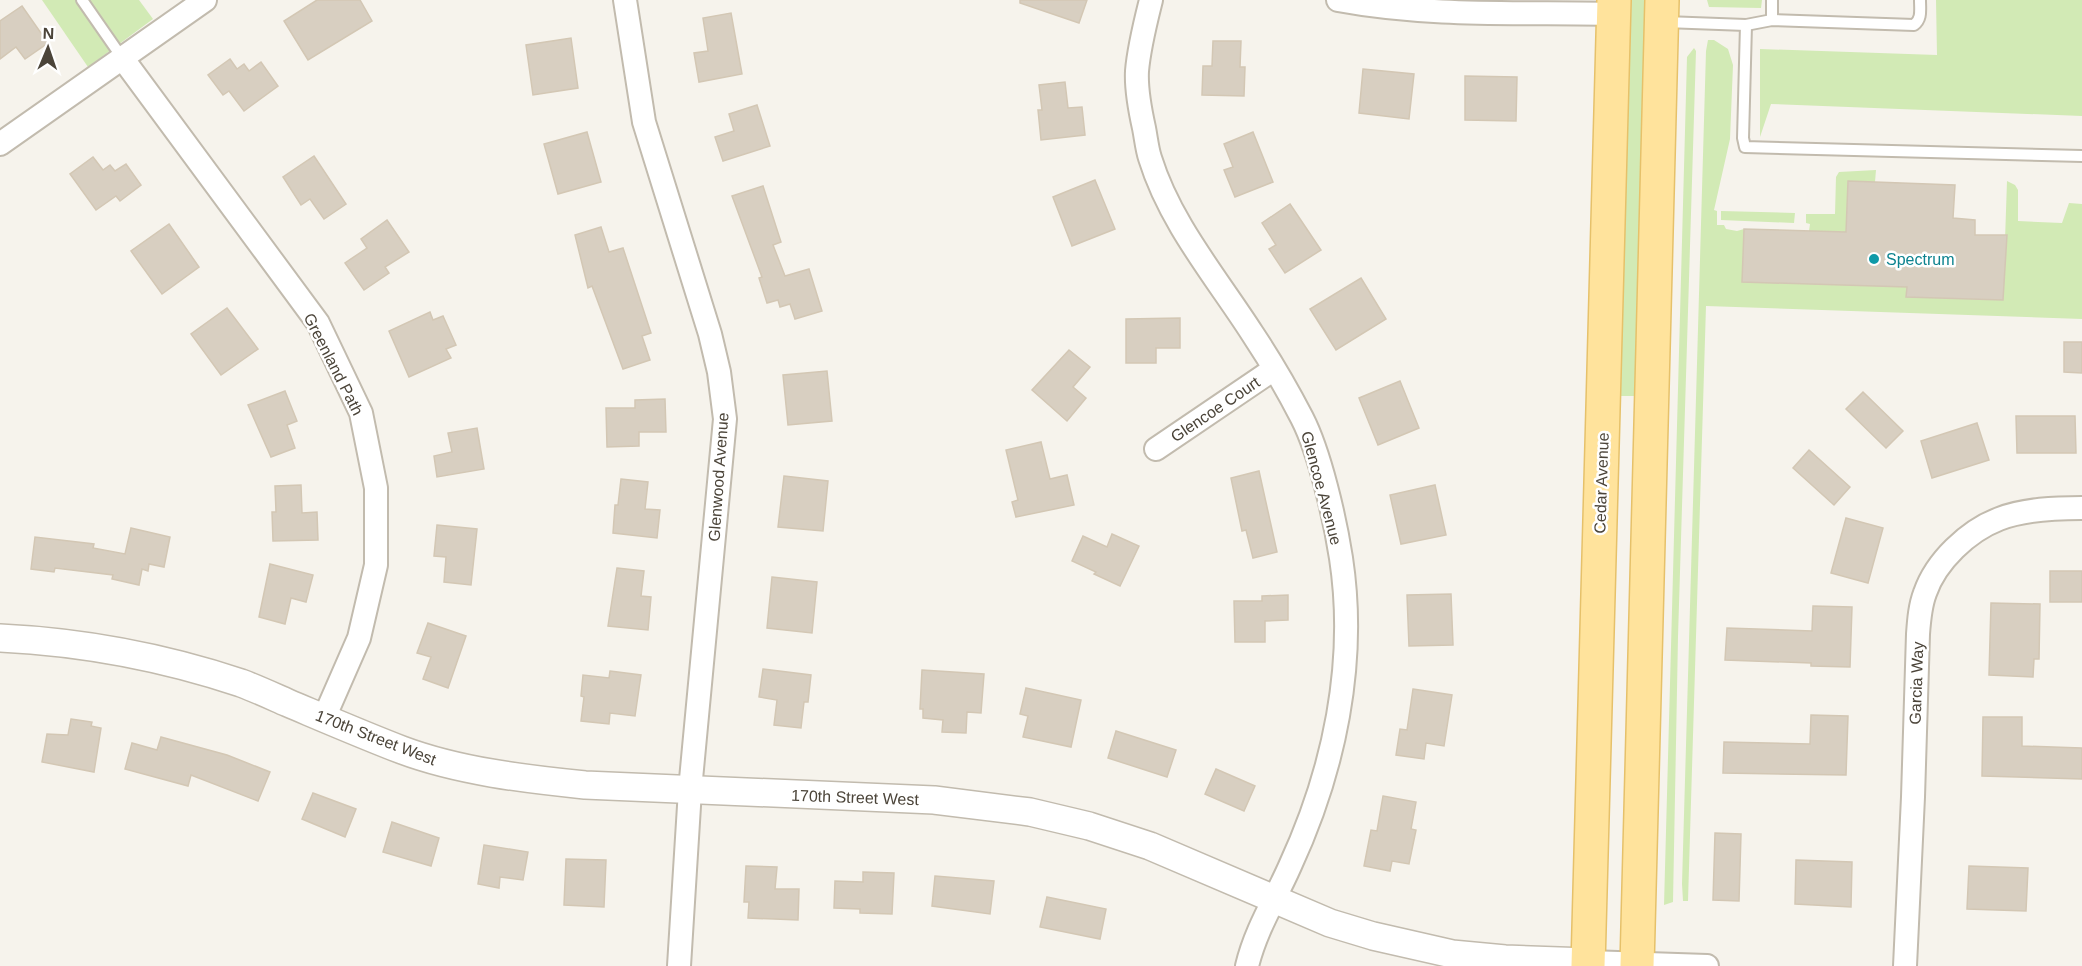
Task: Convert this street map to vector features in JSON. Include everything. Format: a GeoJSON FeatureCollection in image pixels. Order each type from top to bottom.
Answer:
{"type":"FeatureCollection","features":[{"type":"Feature","properties":{"kind":"main road","name":"Cedar Avenue"},"geometry":{"type":"LineString","coordinates":[[1588,964],[1614,7]]}},
{"type":"Feature","properties":{"kind":"main road"},"geometry":{"type":"LineString","coordinates":[[1637,965],[1662,11]]}},
{"type":"Feature","properties":{"kind":"street"},"geometry":{"type":"LineString","coordinates":[[0,144],[206,0]]}},
{"type":"Feature","properties":{"kind":"street","name":"Glenwood Avenue"},"geometry":{"type":"LineString","coordinates":[[625,0],[644,122],[710,334],[719,372],[725,419],[690,790],[680,966]]}},
{"type":"Feature","properties":{"kind":"street","name":"Glencoe Avenue"},"geometry":{"type":"LineString","coordinates":[[1151,0],[1140,40],[1137,74],[1141,115],[1150,158],[1166,198],[1187,236],[1253,333],[1304,421],[1327,495],[1341,557],[1345,600],[1343,691],[1334,743],[1311,814],[1290,867],[1273,898],[1247,966]]}},
{"type":"Feature","properties":{"kind":"street"},"geometry":{"type":"LineString","coordinates":[[1338,0],[1368,6],[1430,11],[1614,7]]}},
{"type":"Feature","properties":{"kind":"street","name":"Greenland Path"},"geometry":{"type":"LineString","coordinates":[[123,59],[318,323],[361,414],[376,488],[376,565],[359,638],[324,718]]}},
{"type":"Feature","properties":{"kind":"street","name":"Glencoe Court"},"geometry":{"type":"LineString","coordinates":[[1156,449],[1274,369]]}},
{"type":"Feature","properties":{"kind":"street","name":"Garcia Way"},"geometry":{"type":"LineString","coordinates":[[1905,966],[1918,634],[1925,591],[1938,567],[1949,555],[1975,533],[2000,518],[2047,508],[2082,508]]}},
{"type":"Feature","properties":{"kind":"street","name":"170th Street West"},"geometry":{"type":"LineString","coordinates":[[0,638],[48,640],[150,657],[244,684],[404,751],[445,763],[585,785],[934,800],[1030,812],[1089,826],[1150,846],[1330,923],[1422,948],[1452,954],[1505,959],[1588,964],[1707,966]]}},
{"type":"Feature","properties":{"kind":"lane"},"geometry":{"type":"LineString","coordinates":[[82,0],[123,59]]}},
{"type":"Feature","properties":{"kind":"lane"},"geometry":{"type":"LineString","coordinates":[[1772,0],[1772,20]]}},
{"type":"Feature","properties":{"kind":"lane"},"geometry":{"type":"LineString","coordinates":[[1662,11],[1746,26],[1772,20],[1914,25],[1920,17],[1920,0]]}},
{"type":"Feature","properties":{"kind":"lane"},"geometry":{"type":"LineString","coordinates":[[1746,26],[1743,138],[1745,147],[2082,156]]}},
{"type":"Feature","properties":{"kind":"green space"},"geometry":{"type":"Polygon","coordinates":[[[42,0],[139,0],[153,19],[88,67],[42,0]]]}},
{"type":"Feature","properties":{"kind":"green space"},"geometry":{"type":"Polygon","coordinates":[[[1630,0],[1647,0],[1636,396],[1620,396],[1630,0]]]}},
{"type":"Feature","properties":{"kind":"green space"},"geometry":{"type":"Polygon","coordinates":[[[1707,0],[1762,0],[1761,8],[1709,7],[1707,0]]]}},
{"type":"Feature","properties":{"kind":"green space"},"geometry":{"type":"Polygon","coordinates":[[[1936,0],[2082,0],[2082,116],[1771,104],[1760,137],[1760,49],[1937,55],[1936,0]]]}},
{"type":"Feature","properties":{"kind":"green space"},"geometry":{"type":"Polygon","coordinates":[[[1708,40],[1714,40],[1728,49],[1733,65],[1730,139],[1714,210],[1717,211],[1717,225],[1724,225],[1726,229],[1737,231],[1744,229],[1907,287],[1907,297],[2003,300],[2007,181],[2015,185],[2018,190],[2018,221],[2062,223],[2069,203],[2082,204],[2082,319],[1706,306],[1688,901],[1683,901],[1706,51],[1708,40]]]}},
{"type":"Feature","properties":{"kind":"green space"},"geometry":{"type":"Polygon","coordinates":[[[1694,48],[1696,51],[1678,637],[1673,902],[1664,905],[1687,57],[1694,48]]]}},
{"type":"Feature","properties":{"kind":"green space"},"geometry":{"type":"Polygon","coordinates":[[[1876,170],[1875,182],[1848,181],[1846,232],[1809,231],[1810,224],[1806,223],[1806,214],[1835,214],[1836,177],[1839,172],[1876,170]]]}},
{"type":"Feature","properties":{"kind":"green space"},"geometry":{"type":"Polygon","coordinates":[[[1721,211],[1795,213],[1794,223],[1721,220],[1721,211]]]}},
{"type":"Feature","properties":{"kind":"building"},"geometry":{"type":"Polygon","coordinates":[[[317,0],[360,0],[372,21],[308,60],[284,21],[317,0]]]}},
{"type":"Feature","properties":{"kind":"building"},"geometry":{"type":"Polygon","coordinates":[[[1020,0],[1087,0],[1079,23],[1020,3],[1020,0]]]}},
{"type":"Feature","properties":{"kind":"building"},"geometry":{"type":"Polygon","coordinates":[[[22,6],[48,43],[25,59],[16,47],[0,59],[0,21],[22,6]]]}},
{"type":"Feature","properties":{"kind":"building"},"geometry":{"type":"Polygon","coordinates":[[[731,13],[742,74],[699,82],[694,53],[708,51],[703,18],[731,13]]]}},
{"type":"Feature","properties":{"kind":"building"},"geometry":{"type":"Polygon","coordinates":[[[571,38],[578,88],[533,95],[526,45],[571,38]]]}},
{"type":"Feature","properties":{"kind":"building"},"geometry":{"type":"Polygon","coordinates":[[[1213,41],[1241,41],[1240,67],[1245,67],[1244,96],[1202,95],[1203,66],[1212,66],[1213,41]]]}},
{"type":"Feature","properties":{"kind":"building"},"geometry":{"type":"Polygon","coordinates":[[[230,59],[237,69],[244,64],[249,71],[261,62],[278,86],[244,111],[229,91],[223,95],[208,75],[230,59]]]}},
{"type":"Feature","properties":{"kind":"building"},"geometry":{"type":"Polygon","coordinates":[[[1363,69],[1414,74],[1409,119],[1359,113],[1363,69]]]}},
{"type":"Feature","properties":{"kind":"building"},"geometry":{"type":"Polygon","coordinates":[[[1465,76],[1517,77],[1516,121],[1465,120],[1465,76]]]}},
{"type":"Feature","properties":{"kind":"building"},"geometry":{"type":"Polygon","coordinates":[[[1065,82],[1068,108],[1082,107],[1085,135],[1041,140],[1038,110],[1042,110],[1039,85],[1065,82]]]}},
{"type":"Feature","properties":{"kind":"building"},"geometry":{"type":"Polygon","coordinates":[[[757,105],[770,146],[723,161],[715,137],[734,131],[729,114],[757,105]]]}},
{"type":"Feature","properties":{"kind":"building"},"geometry":{"type":"Polygon","coordinates":[[[587,132],[601,182],[558,194],[544,144],[587,132]]]}},
{"type":"Feature","properties":{"kind":"building"},"geometry":{"type":"Polygon","coordinates":[[[1253,132],[1273,182],[1235,197],[1224,170],[1233,167],[1224,144],[1253,132]]]}},
{"type":"Feature","properties":{"kind":"building"},"geometry":{"type":"Polygon","coordinates":[[[314,156],[346,204],[324,219],[310,199],[301,205],[283,177],[314,156]]]}},
{"type":"Feature","properties":{"kind":"building"},"geometry":{"type":"Polygon","coordinates":[[[93,157],[103,170],[110,165],[115,171],[126,164],[141,185],[120,201],[116,196],[96,210],[70,174],[93,157]]]}},
{"type":"Feature","properties":{"kind":"building"},"geometry":{"type":"Polygon","coordinates":[[[1095,180],[1115,229],[1072,246],[1053,197],[1095,180]]]}},
{"type":"Feature","properties":{"kind":"building","name":"Spectrum"},"geometry":{"type":"Polygon","coordinates":[[[1848,181],[1955,185],[1953,218],[1975,220],[1975,235],[2007,235],[2003,300],[1906,297],[1907,287],[1742,282],[1744,229],[1846,232],[1848,181]]]}},
{"type":"Feature","properties":{"kind":"building"},"geometry":{"type":"Polygon","coordinates":[[[763,186],[781,242],[773,245],[785,276],[809,269],[822,311],[795,319],[790,304],[780,307],[778,300],[767,303],[759,278],[762,277],[732,196],[763,186]]]}},
{"type":"Feature","properties":{"kind":"building"},"geometry":{"type":"Polygon","coordinates":[[[1290,204],[1321,250],[1285,273],[1269,249],[1276,245],[1262,223],[1290,204]]]}},
{"type":"Feature","properties":{"kind":"building"},"geometry":{"type":"Polygon","coordinates":[[[387,220],[409,252],[385,267],[389,273],[364,290],[345,263],[367,248],[361,239],[387,220]]]}},
{"type":"Feature","properties":{"kind":"building"},"geometry":{"type":"Polygon","coordinates":[[[169,224],[199,267],[162,294],[131,251],[169,224]]]}},
{"type":"Feature","properties":{"kind":"building"},"geometry":{"type":"Polygon","coordinates":[[[601,227],[609,252],[623,248],[651,333],[642,336],[650,360],[623,369],[592,286],[588,288],[575,235],[601,227]]]}},
{"type":"Feature","properties":{"kind":"building"},"geometry":{"type":"Polygon","coordinates":[[[1361,278],[1386,319],[1336,350],[1310,309],[1361,278]]]}},
{"type":"Feature","properties":{"kind":"building"},"geometry":{"type":"Polygon","coordinates":[[[227,308],[258,349],[221,375],[191,334],[227,308]]]}},
{"type":"Feature","properties":{"kind":"building"},"geometry":{"type":"Polygon","coordinates":[[[430,312],[433,320],[443,316],[456,345],[446,349],[451,358],[409,377],[389,331],[430,312]]]}},
{"type":"Feature","properties":{"kind":"building"},"geometry":{"type":"Polygon","coordinates":[[[1180,318],[1180,348],[1156,348],[1156,363],[1126,363],[1126,319],[1180,318]]]}},
{"type":"Feature","properties":{"kind":"building"},"geometry":{"type":"Polygon","coordinates":[[[2064,342],[2082,342],[2082,373],[2064,372],[2064,342]]]}},
{"type":"Feature","properties":{"kind":"building"},"geometry":{"type":"Polygon","coordinates":[[[1069,350],[1090,367],[1073,387],[1086,398],[1067,421],[1032,390],[1069,350]]]}},
{"type":"Feature","properties":{"kind":"building"},"geometry":{"type":"Polygon","coordinates":[[[827,371],[832,421],[788,425],[783,375],[827,371]]]}},
{"type":"Feature","properties":{"kind":"building"},"geometry":{"type":"Polygon","coordinates":[[[1400,381],[1419,428],[1378,445],[1359,398],[1400,381]]]}},
{"type":"Feature","properties":{"kind":"building"},"geometry":{"type":"Polygon","coordinates":[[[285,391],[297,421],[287,425],[295,448],[271,457],[248,405],[285,391]]]}},
{"type":"Feature","properties":{"kind":"building"},"geometry":{"type":"Polygon","coordinates":[[[1863,392],[1903,431],[1886,448],[1846,409],[1863,392]]]}},
{"type":"Feature","properties":{"kind":"building"},"geometry":{"type":"Polygon","coordinates":[[[665,399],[666,432],[639,432],[639,446],[607,447],[606,408],[635,408],[635,400],[665,399]]]}},
{"type":"Feature","properties":{"kind":"building"},"geometry":{"type":"Polygon","coordinates":[[[2016,416],[2075,416],[2076,453],[2017,453],[2016,416]]]}},
{"type":"Feature","properties":{"kind":"building"},"geometry":{"type":"Polygon","coordinates":[[[1977,423],[1989,460],[1932,478],[1921,441],[1977,423]]]}},
{"type":"Feature","properties":{"kind":"building"},"geometry":{"type":"Polygon","coordinates":[[[477,428],[484,469],[437,477],[434,456],[452,452],[448,433],[477,428]]]}},
{"type":"Feature","properties":{"kind":"building"},"geometry":{"type":"Polygon","coordinates":[[[1041,442],[1050,479],[1067,475],[1074,505],[1016,517],[1012,502],[1018,500],[1006,450],[1041,442]]]}},
{"type":"Feature","properties":{"kind":"building"},"geometry":{"type":"Polygon","coordinates":[[[1809,450],[1850,487],[1834,505],[1793,468],[1809,450]]]}},
{"type":"Feature","properties":{"kind":"building"},"geometry":{"type":"Polygon","coordinates":[[[1259,471],[1277,552],[1253,558],[1246,530],[1242,531],[1231,478],[1259,471]]]}},
{"type":"Feature","properties":{"kind":"building"},"geometry":{"type":"Polygon","coordinates":[[[784,476],[828,481],[823,531],[778,527],[784,476]]]}},
{"type":"Feature","properties":{"kind":"building"},"geometry":{"type":"Polygon","coordinates":[[[621,479],[648,482],[645,509],[660,510],[657,538],[613,533],[615,505],[618,505],[621,479]]]}},
{"type":"Feature","properties":{"kind":"building"},"geometry":{"type":"Polygon","coordinates":[[[301,485],[302,513],[317,512],[318,540],[273,541],[272,512],[276,512],[275,486],[301,485]]]}},
{"type":"Feature","properties":{"kind":"building"},"geometry":{"type":"Polygon","coordinates":[[[1435,485],[1446,535],[1401,544],[1390,495],[1435,485]]]}},
{"type":"Feature","properties":{"kind":"building"},"geometry":{"type":"Polygon","coordinates":[[[1846,518],[1883,528],[1868,583],[1831,573],[1846,518]]]}},
{"type":"Feature","properties":{"kind":"building"},"geometry":{"type":"Polygon","coordinates":[[[437,525],[477,529],[471,585],[444,582],[446,557],[434,556],[437,525]]]}},
{"type":"Feature","properties":{"kind":"building"},"geometry":{"type":"Polygon","coordinates":[[[131,528],[170,537],[164,567],[149,564],[148,571],[142,569],[139,585],[112,579],[113,575],[55,568],[54,572],[31,569],[35,537],[94,544],[93,548],[125,554],[131,528]]]}},
{"type":"Feature","properties":{"kind":"building"},"geometry":{"type":"Polygon","coordinates":[[[1112,534],[1139,546],[1120,586],[1072,561],[1083,536],[1107,547],[1112,534]]]}},
{"type":"Feature","properties":{"kind":"building"},"geometry":{"type":"Polygon","coordinates":[[[270,564],[313,575],[306,602],[291,598],[285,624],[259,617],[270,564]]]}},
{"type":"Feature","properties":{"kind":"building"},"geometry":{"type":"Polygon","coordinates":[[[617,568],[644,571],[641,596],[651,597],[648,630],[608,626],[617,568]]]}},
{"type":"Feature","properties":{"kind":"building"},"geometry":{"type":"Polygon","coordinates":[[[2050,571],[2082,571],[2082,602],[2050,602],[2050,571]]]}},
{"type":"Feature","properties":{"kind":"building"},"geometry":{"type":"Polygon","coordinates":[[[772,577],[817,582],[812,633],[767,628],[772,577]]]}},
{"type":"Feature","properties":{"kind":"building"},"geometry":{"type":"Polygon","coordinates":[[[1451,594],[1453,645],[1409,646],[1407,595],[1451,594]]]}},
{"type":"Feature","properties":{"kind":"building"},"geometry":{"type":"Polygon","coordinates":[[[1288,595],[1288,620],[1265,621],[1265,642],[1235,642],[1234,601],[1262,601],[1262,596],[1288,595]]]}},
{"type":"Feature","properties":{"kind":"building"},"geometry":{"type":"Polygon","coordinates":[[[1991,603],[2040,604],[2039,659],[2034,659],[2033,677],[1989,675],[1991,603]]]}},
{"type":"Feature","properties":{"kind":"building"},"geometry":{"type":"Polygon","coordinates":[[[1813,606],[1852,607],[1850,667],[1811,666],[1811,663],[1725,660],[1727,628],[1812,631],[1813,606]]]}},
{"type":"Feature","properties":{"kind":"building"},"geometry":{"type":"Polygon","coordinates":[[[428,623],[466,636],[448,688],[423,679],[431,657],[417,653],[428,623]]]}},
{"type":"Feature","properties":{"kind":"building"},"geometry":{"type":"Polygon","coordinates":[[[763,669],[811,675],[808,702],[804,702],[801,728],[774,725],[777,700],[759,697],[763,669]]]}},
{"type":"Feature","properties":{"kind":"building"},"geometry":{"type":"Polygon","coordinates":[[[922,670],[984,674],[981,713],[967,712],[966,733],[942,732],[943,720],[923,718],[923,709],[920,709],[922,670]]]}},
{"type":"Feature","properties":{"kind":"building"},"geometry":{"type":"Polygon","coordinates":[[[610,671],[641,675],[635,716],[610,713],[609,724],[581,721],[584,697],[581,696],[583,675],[609,678],[610,671]]]}},
{"type":"Feature","properties":{"kind":"building"},"geometry":{"type":"Polygon","coordinates":[[[1026,688],[1081,700],[1071,747],[1023,737],[1028,716],[1020,714],[1026,688]]]}},
{"type":"Feature","properties":{"kind":"building"},"geometry":{"type":"Polygon","coordinates":[[[1413,689],[1452,695],[1444,746],[1426,743],[1424,759],[1396,755],[1400,729],[1407,730],[1413,689]]]}},
{"type":"Feature","properties":{"kind":"building"},"geometry":{"type":"Polygon","coordinates":[[[1811,715],[1848,716],[1846,775],[1723,773],[1724,742],[1810,744],[1811,715]]]}},
{"type":"Feature","properties":{"kind":"building"},"geometry":{"type":"Polygon","coordinates":[[[1983,717],[2022,717],[2022,746],[2082,748],[2082,779],[1982,776],[1983,717]]]}},
{"type":"Feature","properties":{"kind":"building"},"geometry":{"type":"Polygon","coordinates":[[[71,719],[92,722],[91,726],[101,728],[94,772],[42,762],[47,734],[68,735],[71,719]]]}},
{"type":"Feature","properties":{"kind":"building"},"geometry":{"type":"Polygon","coordinates":[[[1116,731],[1176,750],[1167,777],[1108,758],[1116,731]]]}},
{"type":"Feature","properties":{"kind":"building"},"geometry":{"type":"Polygon","coordinates":[[[161,737],[227,755],[270,772],[258,801],[191,775],[188,786],[125,769],[132,743],[157,750],[161,737]]]}},
{"type":"Feature","properties":{"kind":"building"},"geometry":{"type":"Polygon","coordinates":[[[1216,769],[1255,786],[1244,811],[1205,794],[1216,769]]]}},
{"type":"Feature","properties":{"kind":"building"},"geometry":{"type":"Polygon","coordinates":[[[313,793],[356,809],[345,837],[302,819],[313,793]]]}},
{"type":"Feature","properties":{"kind":"building"},"geometry":{"type":"Polygon","coordinates":[[[1383,796],[1416,802],[1411,829],[1416,830],[1409,864],[1392,861],[1390,871],[1364,866],[1371,830],[1377,831],[1383,796]]]}},
{"type":"Feature","properties":{"kind":"building"},"geometry":{"type":"Polygon","coordinates":[[[392,822],[439,838],[431,866],[383,852],[392,822]]]}},
{"type":"Feature","properties":{"kind":"building"},"geometry":{"type":"Polygon","coordinates":[[[1715,833],[1741,834],[1739,901],[1713,900],[1715,833]]]}},
{"type":"Feature","properties":{"kind":"building"},"geometry":{"type":"Polygon","coordinates":[[[484,845],[528,852],[523,880],[500,877],[499,888],[478,884],[484,845]]]}},
{"type":"Feature","properties":{"kind":"building"},"geometry":{"type":"Polygon","coordinates":[[[566,859],[606,860],[604,907],[564,905],[566,859]]]}},
{"type":"Feature","properties":{"kind":"building"},"geometry":{"type":"Polygon","coordinates":[[[1796,860],[1852,862],[1851,907],[1795,904],[1796,860]]]}},
{"type":"Feature","properties":{"kind":"building"},"geometry":{"type":"Polygon","coordinates":[[[746,866],[777,867],[775,889],[799,889],[798,920],[748,918],[749,902],[744,902],[746,866]]]}},
{"type":"Feature","properties":{"kind":"building"},"geometry":{"type":"Polygon","coordinates":[[[1969,866],[2028,868],[2026,911],[1967,909],[1969,866]]]}},
{"type":"Feature","properties":{"kind":"building"},"geometry":{"type":"Polygon","coordinates":[[[863,872],[894,873],[892,914],[860,913],[860,909],[834,908],[835,881],[863,882],[863,872]]]}},
{"type":"Feature","properties":{"kind":"building"},"geometry":{"type":"Polygon","coordinates":[[[935,876],[994,881],[990,914],[932,906],[935,876]]]}},
{"type":"Feature","properties":{"kind":"building"},"geometry":{"type":"Polygon","coordinates":[[[1047,897],[1106,909],[1100,939],[1040,927],[1047,897]]]}},
{"type":"Feature","properties":{"kind":"place","name":"Spectrum"},"geometry":{"type":"Point","coordinates":[1874,259]}}]}
